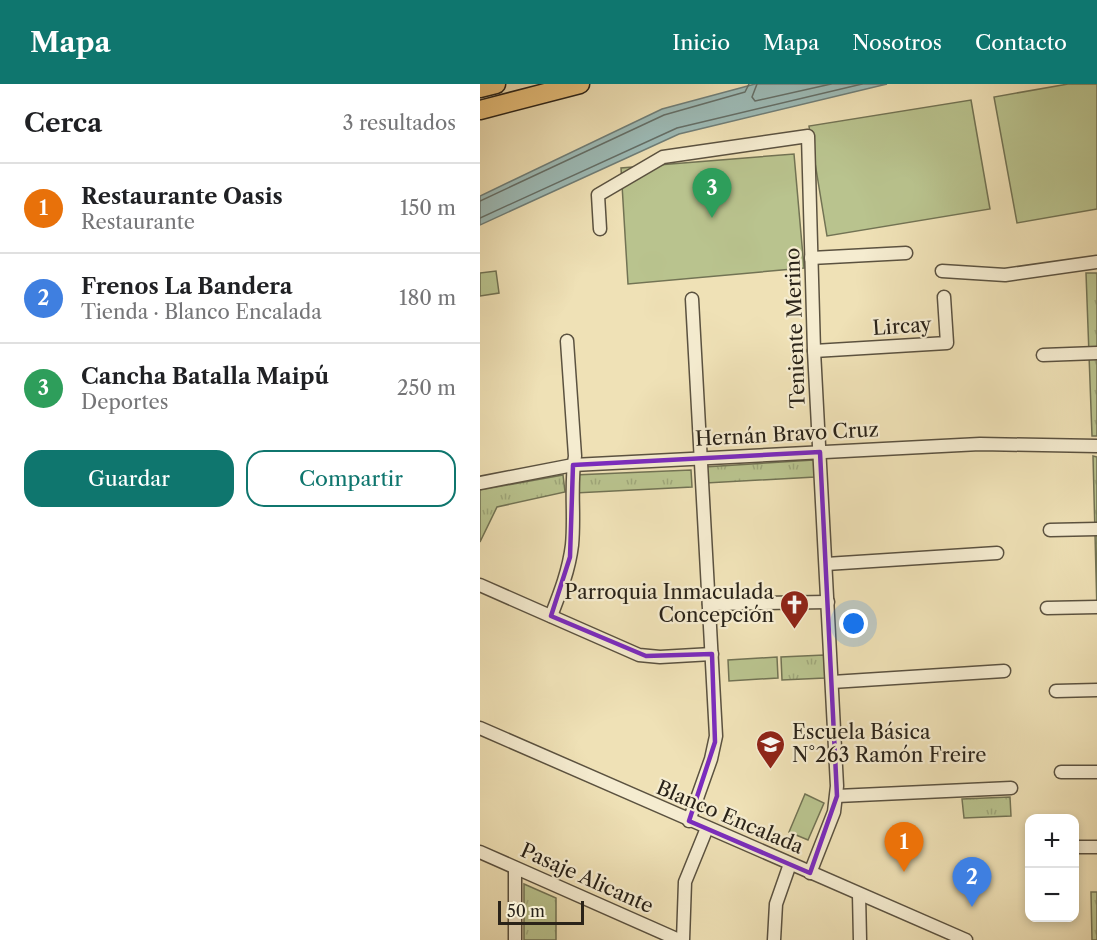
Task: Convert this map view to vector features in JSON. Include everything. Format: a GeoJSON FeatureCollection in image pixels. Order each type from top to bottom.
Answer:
{"type":"FeatureCollection","features":[{"type":"Feature","properties":{"kind":"highway"},"geometry":{"type":"LineString","coordinates":[[480,88],[496,84]]}},
{"type":"Feature","properties":{"kind":"highway"},"geometry":{"type":"LineString","coordinates":[[480,110],[580,84]]}},
{"type":"Feature","properties":{"kind":"street","name":"Teniente Merino"},"geometry":{"type":"LineString","coordinates":[[600,229],[598,195],[663,158],[808,136],[814,351],[837,796],[810,873]]}},
{"type":"Feature","properties":{"kind":"street"},"geometry":{"type":"LineString","coordinates":[[811,258],[906,253]]}},
{"type":"Feature","properties":{"kind":"street"},"geometry":{"type":"LineString","coordinates":[[942,271],[1005,275],[1097,262]]}},
{"type":"Feature","properties":{"kind":"street","name":"Lircay"},"geometry":{"type":"LineString","coordinates":[[814,351],[947,343],[944,297]]}},
{"type":"Feature","properties":{"kind":"street"},"geometry":{"type":"LineString","coordinates":[[689,821],[716,742],[692,299]]}},
{"type":"Feature","properties":{"kind":"street"},"geometry":{"type":"LineString","coordinates":[[551,616],[570,557],[573,465],[567,341]]}},
{"type":"Feature","properties":{"kind":"street"},"geometry":{"type":"LineString","coordinates":[[1043,355],[1097,353]]}},
{"type":"Feature","properties":{"kind":"street","name":"Hernán Bravo Cruz"},"geometry":{"type":"LineString","coordinates":[[480,483],[573,465],[1002,443],[1097,446]]}},
{"type":"Feature","properties":{"kind":"street"},"geometry":{"type":"LineString","coordinates":[[1050,530],[1097,529]]}},
{"type":"Feature","properties":{"kind":"street"},"geometry":{"type":"LineString","coordinates":[[826,564],[998,553]]}},
{"type":"Feature","properties":{"kind":"street"},"geometry":{"type":"LineString","coordinates":[[480,585],[646,656],[712,654]]}},
{"type":"Feature","properties":{"kind":"street"},"geometry":{"type":"LineString","coordinates":[[709,604],[828,602]]}},
{"type":"Feature","properties":{"kind":"street"},"geometry":{"type":"LineString","coordinates":[[1047,608],[1097,607]]}},
{"type":"Feature","properties":{"kind":"street"},"geometry":{"type":"LineString","coordinates":[[832,682],[1004,671]]}},
{"type":"Feature","properties":{"kind":"street"},"geometry":{"type":"LineString","coordinates":[[1056,691],[1097,690]]}},
{"type":"Feature","properties":{"kind":"street","name":"Blanco Encalada"},"geometry":{"type":"LineString","coordinates":[[480,728],[966,940]]}},
{"type":"Feature","properties":{"kind":"street"},"geometry":{"type":"LineString","coordinates":[[1061,772],[1097,772]]}},
{"type":"Feature","properties":{"kind":"street"},"geometry":{"type":"LineString","coordinates":[[837,796],[1011,788]]}},
{"type":"Feature","properties":{"kind":"street"},"geometry":{"type":"LineString","coordinates":[[681,940],[685,882],[707,828]]}},
{"type":"Feature","properties":{"kind":"street"},"geometry":{"type":"LineString","coordinates":[[1079,847],[1097,847]]}},
{"type":"Feature","properties":{"kind":"street","name":"Pasaje Alicante"},"geometry":{"type":"LineString","coordinates":[[480,852],[681,940]]}},
{"type":"Feature","properties":{"kind":"street"},"geometry":{"type":"LineString","coordinates":[[774,940],[776,904],[790,864]]}},
{"type":"Feature","properties":{"kind":"street"},"geometry":{"type":"LineString","coordinates":[[515,868],[515,940]]}},
{"type":"Feature","properties":{"kind":"street"},"geometry":{"type":"LineString","coordinates":[[859,894],[860,940]]}},
{"type":"Feature","properties":{"kind":"highlighted area"},"geometry":{"type":"Polygon","coordinates":[[[820,452],[837,796],[810,873],[689,821],[715,742],[712,654],[646,656],[551,616],[570,557],[573,465],[820,452]]]}},
{"type":"Feature","properties":{"kind":"green space"},"geometry":{"type":"Polygon","coordinates":[[[1068,84],[1097,84],[1097,209],[1017,223],[994,97],[1068,84]]]}},
{"type":"Feature","properties":{"kind":"green space"},"geometry":{"type":"Polygon","coordinates":[[[971,100],[990,209],[827,236],[809,126],[971,100]]]}},
{"type":"Feature","properties":{"kind":"green space"},"geometry":{"type":"Polygon","coordinates":[[[794,154],[804,268],[628,284],[621,168],[794,154]]]}},
{"type":"Feature","properties":{"kind":"green space"},"geometry":{"type":"Polygon","coordinates":[[[496,271],[499,293],[480,296],[480,273],[496,271]]]}},
{"type":"Feature","properties":{"kind":"green space"},"geometry":{"type":"Polygon","coordinates":[[[1086,273],[1097,273],[1097,436],[1092,436],[1086,273]]]}},
{"type":"Feature","properties":{"kind":"green space"},"geometry":{"type":"Polygon","coordinates":[[[1093,456],[1097,457],[1097,612],[1093,456]]]}},
{"type":"Feature","properties":{"kind":"green space"},"geometry":{"type":"Polygon","coordinates":[[[814,460],[815,477],[706,483],[704,467],[814,460]]]}},
{"type":"Feature","properties":{"kind":"green space"},"geometry":{"type":"Polygon","coordinates":[[[691,470],[692,487],[575,493],[574,475],[691,470]]]}},
{"type":"Feature","properties":{"kind":"green space"},"geometry":{"type":"Polygon","coordinates":[[[563,475],[565,492],[497,507],[480,542],[480,490],[563,475]]]}},
{"type":"Feature","properties":{"kind":"green space"},"geometry":{"type":"Polygon","coordinates":[[[824,655],[825,678],[782,680],[781,657],[824,655]]]}},
{"type":"Feature","properties":{"kind":"green space"},"geometry":{"type":"Polygon","coordinates":[[[777,657],[778,678],[729,681],[728,660],[777,657]]]}},
{"type":"Feature","properties":{"kind":"green space"},"geometry":{"type":"Polygon","coordinates":[[[805,794],[824,803],[808,840],[789,832],[805,794]]]}},
{"type":"Feature","properties":{"kind":"green space"},"geometry":{"type":"Polygon","coordinates":[[[1010,797],[1011,816],[964,818],[962,799],[1010,797]]]}},
{"type":"Feature","properties":{"kind":"green space"},"geometry":{"type":"Polygon","coordinates":[[[524,884],[556,898],[556,940],[524,940],[524,884]]]}},
{"type":"Feature","properties":{"kind":"green space"},"geometry":{"type":"Polygon","coordinates":[[[1091,892],[1097,892],[1097,940],[1092,940],[1091,892]]]}},
{"type":"Feature","properties":{"kind":"water"},"geometry":{"type":"Polygon","coordinates":[[[755,84],[887,84],[679,134],[480,225],[480,196],[662,109],[755,84]]]}},
{"type":"Feature","properties":{"kind":"place","name":"Cancha Batalla Maipú"},"geometry":{"type":"Point","coordinates":[712,218]}},
{"type":"Feature","properties":{"kind":"place","name":"Parroquia Inmaculada Concepción"},"geometry":{"type":"Point","coordinates":[795,630]}},
{"type":"Feature","properties":{"kind":"place","name":"Escuela Básica N°263 Ramón Freire"},"geometry":{"type":"Point","coordinates":[771,770]}},
{"type":"Feature","properties":{"kind":"place","name":"Restaurante Oasis"},"geometry":{"type":"Point","coordinates":[904,872]}},
{"type":"Feature","properties":{"kind":"place","name":"Frenos La Bandera"},"geometry":{"type":"Point","coordinates":[972,907]}}]}
